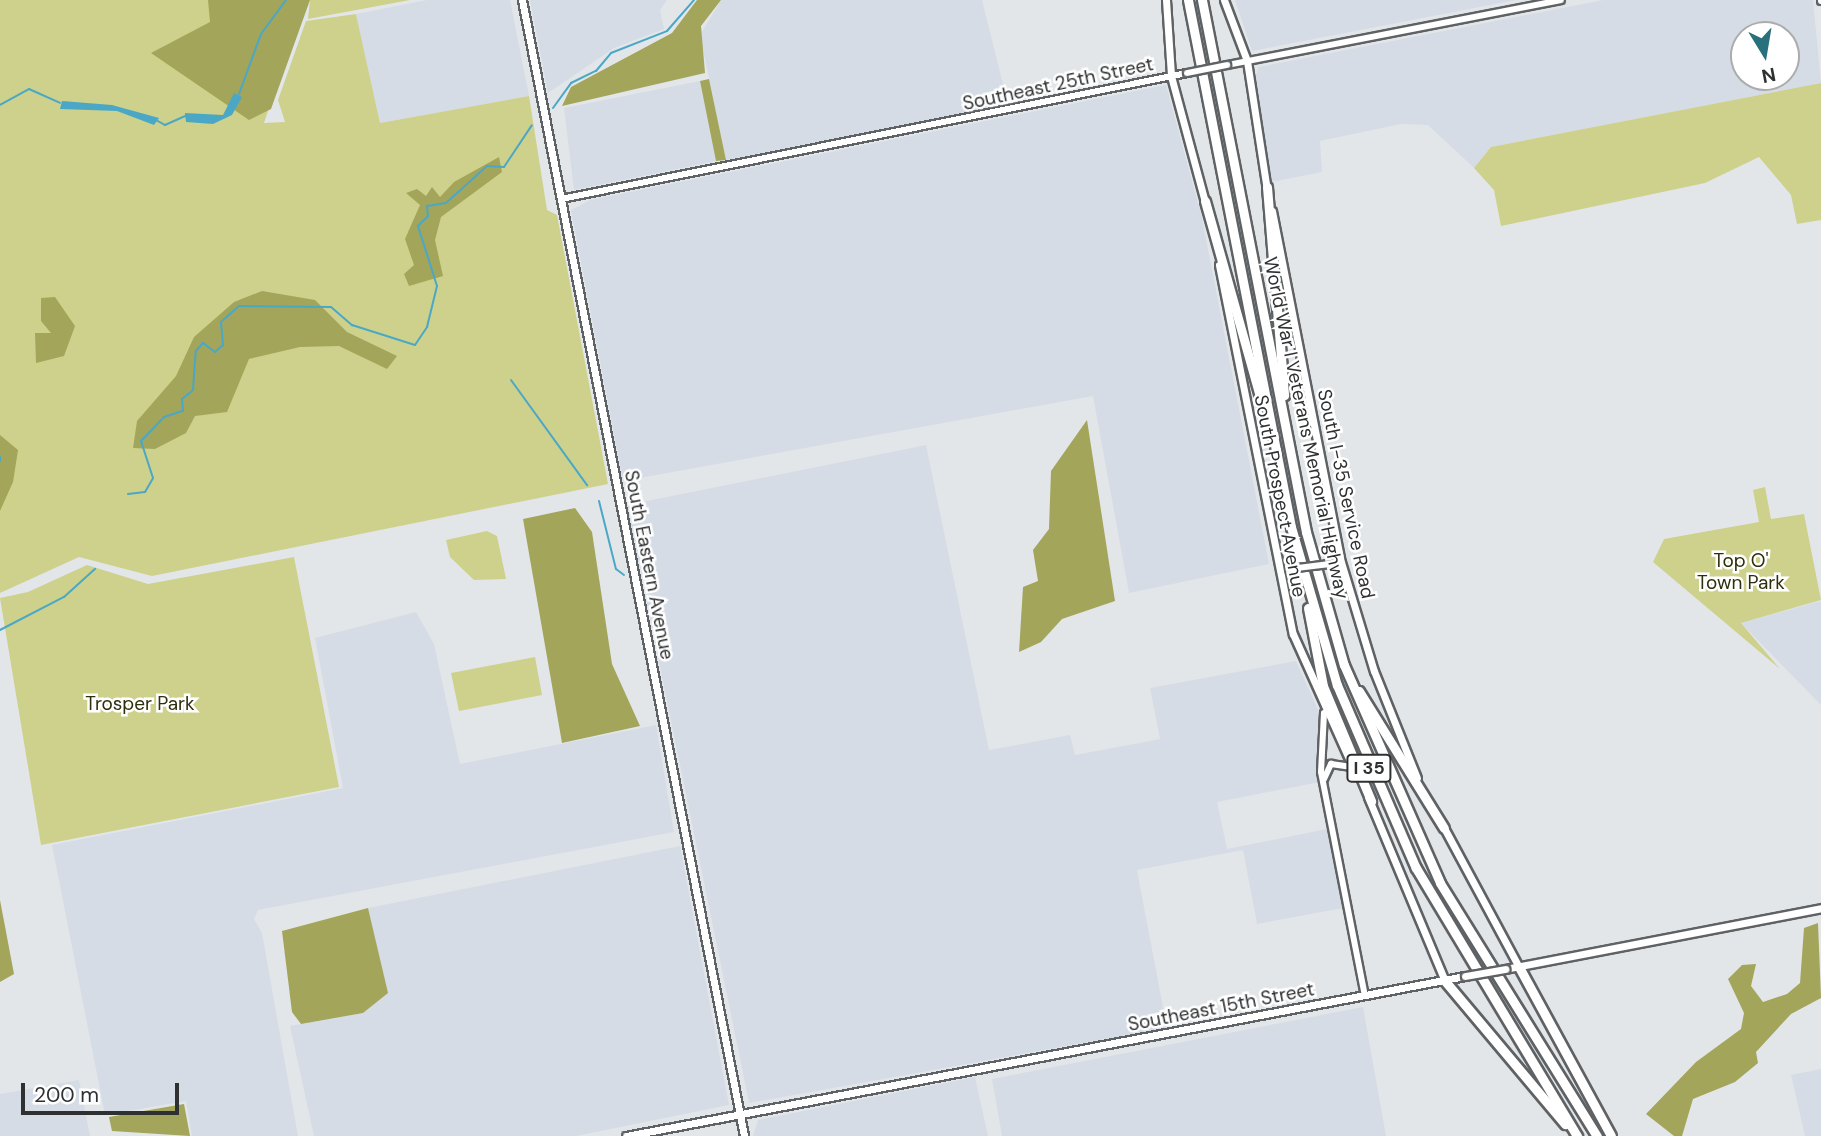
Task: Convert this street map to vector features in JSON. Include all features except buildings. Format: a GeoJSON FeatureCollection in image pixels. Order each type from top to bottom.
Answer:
{"type":"FeatureCollection","features":[{"type":"Feature","properties":{"kind":"highway","name":"World War I Veterans Memorial Highway"},"geometry":{"type":"LineString","coordinates":[[1188,0],[1272,433],[1304,579],[1336,685],[1390,815],[1445,922],[1577,1136]]}},
{"type":"Feature","properties":{"kind":"highway","name":"World War I Veterans Memorial Highway"},"geometry":{"type":"LineString","coordinates":[[1202,0],[1286,432],[1344,665],[1440,883],[1597,1136]]}},
{"type":"Feature","properties":{"kind":"highway"},"geometry":{"type":"LineString","coordinates":[[1266,187],[1286,432]]}},
{"type":"Feature","properties":{"kind":"highway"},"geometry":{"type":"LineString","coordinates":[[1205,201],[1272,433]]}},
{"type":"Feature","properties":{"kind":"highway"},"geometry":{"type":"LineString","coordinates":[[1304,579],[1314,658],[1371,801]]}},
{"type":"Feature","properties":{"kind":"highway"},"geometry":{"type":"LineString","coordinates":[[1344,665],[1444,828]]}},
{"type":"Feature","properties":{"kind":"highway"},"geometry":{"type":"LineString","coordinates":[[1518,967],[1611,1136]]}},
{"type":"Feature","properties":{"kind":"highway"},"geometry":{"type":"LineString","coordinates":[[1445,981],[1577,1136]]}},
{"type":"Feature","properties":{"kind":"main road","name":"South Eastern Avenue"},"geometry":{"type":"LineString","coordinates":[[522,0],[744,1136]]}},
{"type":"Feature","properties":{"kind":"main road","name":"South Prospect Avenue"},"geometry":{"type":"LineString","coordinates":[[1166,0],[1171,76],[1205,201],[1277,571],[1299,655],[1324,713]]}},
{"type":"Feature","properties":{"kind":"main road","name":"South I-35 Service Road"},"geometry":{"type":"LineString","coordinates":[[1224,0],[1247,61],[1266,187],[1341,562],[1397,732],[1444,828],[1518,967]]}},
{"type":"Feature","properties":{"kind":"main road"},"geometry":{"type":"LineString","coordinates":[[1324,713],[1371,801],[1445,981]]}},
{"type":"Feature","properties":{"kind":"main road","name":"Southeast 15th Street"},"geometry":{"type":"LineString","coordinates":[[626,1136],[1821,908]]}},
{"type":"Feature","properties":{"kind":"street","name":"Southeast 25th Street"},"geometry":{"type":"LineString","coordinates":[[561,199],[1561,0]]}},
{"type":"Feature","properties":{"kind":"street"},"geometry":{"type":"LineString","coordinates":[[1277,571],[1341,562]]}},
{"type":"Feature","properties":{"kind":"street","name":"South Prospect Avenue"},"geometry":{"type":"LineString","coordinates":[[1324,713],[1324,781],[1365,996]]}},
{"type":"Feature","properties":{"kind":"street"},"geometry":{"type":"LineString","coordinates":[[1324,781],[1331,764],[1352,767]]}},
{"type":"Feature","properties":{"kind":"shaded area"},"geometry":{"type":"Polygon","coordinates":[[[427,0],[510,0],[529,96],[380,123],[356,14],[427,0]]]}},
{"type":"Feature","properties":{"kind":"shaded area"},"geometry":{"type":"Polygon","coordinates":[[[530,0],[667,0],[660,10],[664,29],[614,48],[548,93],[530,0]]]}},
{"type":"Feature","properties":{"kind":"shaded area"},"geometry":{"type":"Polygon","coordinates":[[[721,0],[982,0],[1008,104],[726,160],[700,35],[721,0]]]}},
{"type":"Feature","properties":{"kind":"shaded area"},"geometry":{"type":"Polygon","coordinates":[[[1235,0],[1516,0],[1252,51],[1235,0]]]}},
{"type":"Feature","properties":{"kind":"shaded area"},"geometry":{"type":"Polygon","coordinates":[[[1603,0],[1813,0],[1821,83],[1800,87],[1800,21],[1730,21],[1730,91],[1780,91],[1491,147],[1474,168],[1428,125],[1401,124],[1320,141],[1322,172],[1271,182],[1253,82],[1259,67],[1603,0]]]}},
{"type":"Feature","properties":{"kind":"shaded area"},"geometry":{"type":"Polygon","coordinates":[[[700,81],[716,161],[574,190],[564,108],[700,81]]]}},
{"type":"Feature","properties":{"kind":"shaded area"},"geometry":{"type":"Polygon","coordinates":[[[1166,85],[1202,218],[1269,564],[1129,593],[1093,396],[623,481],[571,210],[590,200],[1166,85]]]}},
{"type":"Feature","properties":{"kind":"shaded area"},"geometry":{"type":"Polygon","coordinates":[[[926,445],[989,750],[1070,735],[1075,755],[1160,739],[1150,688],[1296,661],[1323,721],[1320,782],[1217,802],[1227,849],[1327,829],[1343,908],[1257,924],[1243,850],[1137,870],[1167,1028],[749,1103],[627,505],[926,445]]]}},
{"type":"Feature","properties":{"kind":"shaded area"},"geometry":{"type":"Polygon","coordinates":[[[1821,601],[1821,705],[1741,623],[1821,601]]]}},
{"type":"Feature","properties":{"kind":"shaded area"},"geometry":{"type":"Polygon","coordinates":[[[416,612],[434,644],[460,764],[656,725],[674,832],[258,910],[254,919],[262,933],[298,1136],[192,1136],[186,1101],[105,1115],[52,845],[343,788],[315,638],[416,612]]]}},
{"type":"Feature","properties":{"kind":"shaded area"},"geometry":{"type":"Polygon","coordinates":[[[680,846],[729,1105],[576,1136],[314,1136],[290,1026],[363,1013],[387,993],[368,908],[680,846]]]}},
{"type":"Feature","properties":{"kind":"shaded area"},"geometry":{"type":"Polygon","coordinates":[[[1363,1007],[1386,1136],[1002,1136],[992,1079],[1363,1007]]]}},
{"type":"Feature","properties":{"kind":"shaded area"},"geometry":{"type":"Polygon","coordinates":[[[1821,1069],[1821,1136],[1805,1136],[1791,1075],[1821,1069]]]}},
{"type":"Feature","properties":{"kind":"shaded area"},"geometry":{"type":"Polygon","coordinates":[[[975,1077],[988,1136],[753,1136],[758,1120],[975,1077]]]}},
{"type":"Feature","properties":{"kind":"shaded area"},"geometry":{"type":"Polygon","coordinates":[[[79,1080],[90,1136],[0,1136],[0,1094],[79,1080]]]}},
{"type":"Feature","properties":{"kind":"green space"},"geometry":{"type":"Polygon","coordinates":[[[0,0],[305,0],[264,123],[285,122],[278,100],[306,21],[356,14],[380,123],[529,96],[547,210],[557,215],[608,484],[152,576],[79,557],[0,593],[0,0]]]}},
{"type":"Feature","properties":{"kind":"green space"},"geometry":{"type":"Polygon","coordinates":[[[208,0],[310,0],[271,109],[249,120],[151,53],[210,22],[208,0]]]}},
{"type":"Feature","properties":{"kind":"green space"},"geometry":{"type":"Polygon","coordinates":[[[310,0],[410,0],[308,19],[310,0]]]}},
{"type":"Feature","properties":{"kind":"green space"},"geometry":{"type":"Polygon","coordinates":[[[697,0],[721,0],[701,26],[705,73],[562,106],[571,87],[672,33],[697,0]]]}},
{"type":"Feature","properties":{"kind":"green space"},"geometry":{"type":"Polygon","coordinates":[[[709,79],[726,160],[716,161],[700,81],[709,79]]]}},
{"type":"Feature","properties":{"kind":"green space"},"geometry":{"type":"Polygon","coordinates":[[[1821,83],[1821,220],[1797,224],[1791,195],[1759,157],[1705,183],[1501,226],[1494,190],[1474,168],[1491,147],[1780,91],[1800,91],[1800,87],[1821,83]]]}},
{"type":"Feature","properties":{"kind":"green space"},"geometry":{"type":"Polygon","coordinates":[[[499,157],[502,172],[441,217],[435,240],[443,276],[409,286],[404,274],[414,265],[405,239],[420,205],[406,193],[417,189],[426,196],[432,187],[440,197],[454,182],[499,157]]]}},
{"type":"Feature","properties":{"kind":"green space"},"geometry":{"type":"Polygon","coordinates":[[[262,291],[315,300],[347,332],[397,356],[387,369],[339,346],[300,347],[249,359],[227,412],[195,416],[186,433],[155,449],[133,448],[137,421],[176,376],[194,337],[234,302],[262,291]]]}},
{"type":"Feature","properties":{"kind":"green space"},"geometry":{"type":"Polygon","coordinates":[[[55,297],[75,326],[64,356],[36,363],[35,333],[51,333],[41,321],[41,298],[55,297]]]}},
{"type":"Feature","properties":{"kind":"green space"},"geometry":{"type":"Polygon","coordinates":[[[1087,420],[1115,601],[1062,619],[1041,642],[1019,652],[1023,587],[1038,581],[1033,550],[1049,529],[1051,471],[1087,420]]]}},
{"type":"Feature","properties":{"kind":"green space"},"geometry":{"type":"Polygon","coordinates":[[[0,435],[18,450],[13,482],[0,511],[0,435]]]}},
{"type":"Feature","properties":{"kind":"green space","name":"Top O' Town Park"},"geometry":{"type":"Polygon","coordinates":[[[1765,487],[1771,519],[1804,514],[1821,600],[1741,623],[1780,669],[1653,562],[1664,539],[1759,522],[1753,490],[1765,487]]]}},
{"type":"Feature","properties":{"kind":"green space"},"geometry":{"type":"Polygon","coordinates":[[[575,508],[592,532],[612,664],[640,726],[562,743],[523,519],[575,508]]]}},
{"type":"Feature","properties":{"kind":"green space"},"geometry":{"type":"Polygon","coordinates":[[[487,531],[497,536],[506,579],[474,580],[450,557],[446,540],[487,531]]]}},
{"type":"Feature","properties":{"kind":"green space","name":"Trosper Park"},"geometry":{"type":"Polygon","coordinates":[[[294,557],[339,787],[41,845],[0,598],[28,592],[87,565],[148,584],[294,557]]]}},
{"type":"Feature","properties":{"kind":"green space"},"geometry":{"type":"Polygon","coordinates":[[[535,657],[542,695],[459,711],[451,673],[535,657]]]}},
{"type":"Feature","properties":{"kind":"green space"},"geometry":{"type":"Polygon","coordinates":[[[0,900],[14,974],[0,982],[0,900]]]}},
{"type":"Feature","properties":{"kind":"green space"},"geometry":{"type":"Polygon","coordinates":[[[368,908],[388,993],[363,1013],[301,1024],[292,1012],[282,931],[368,908]]]}},
{"type":"Feature","properties":{"kind":"green space"},"geometry":{"type":"Polygon","coordinates":[[[1818,923],[1821,998],[1791,1014],[1756,1052],[1758,1063],[1735,1082],[1693,1099],[1682,1136],[1674,1136],[1646,1114],[1696,1062],[1741,1029],[1744,1013],[1728,979],[1742,965],[1756,964],[1751,986],[1763,1002],[1787,994],[1800,983],[1804,928],[1818,923]]]}},
{"type":"Feature","properties":{"kind":"green space"},"geometry":{"type":"Polygon","coordinates":[[[184,1104],[190,1136],[112,1131],[109,1117],[184,1104]]]}},
{"type":"Feature","properties":{"kind":"water"},"geometry":{"type":"Polygon","coordinates":[[[234,93],[242,97],[232,115],[213,124],[186,122],[185,113],[223,115],[234,93]]]}},
{"type":"Feature","properties":{"kind":"water"},"geometry":{"type":"Polygon","coordinates":[[[62,101],[112,105],[159,118],[154,125],[117,111],[60,109],[62,101]]]}},
{"type":"Feature","properties":{"kind":"waterway"},"geometry":{"type":"LineString","coordinates":[[239,94],[261,34],[286,0]]}},
{"type":"Feature","properties":{"kind":"waterway"},"geometry":{"type":"LineString","coordinates":[[553,108],[571,83],[596,71],[611,53],[667,31],[694,0]]}},
{"type":"Feature","properties":{"kind":"waterway"},"geometry":{"type":"LineString","coordinates":[[0,105],[29,89],[60,103]]}},
{"type":"Feature","properties":{"kind":"waterway"},"geometry":{"type":"LineString","coordinates":[[156,120],[165,125],[187,115]]}},
{"type":"Feature","properties":{"kind":"waterway"},"geometry":{"type":"LineString","coordinates":[[128,494],[145,492],[153,478],[141,441],[164,417],[183,411],[182,399],[193,390],[196,351],[203,343],[215,352],[223,345],[221,322],[239,306],[331,307],[352,325],[415,345],[427,327],[437,286],[418,226],[428,216],[427,206],[446,203],[487,166],[504,167],[532,125]]}},
{"type":"Feature","properties":{"kind":"waterway"},"geometry":{"type":"LineString","coordinates":[[511,380],[587,485]]}},
{"type":"Feature","properties":{"kind":"waterway"},"geometry":{"type":"LineString","coordinates":[[599,501],[616,569],[624,575]]}},
{"type":"Feature","properties":{"kind":"waterway"},"geometry":{"type":"LineString","coordinates":[[0,630],[64,597],[95,569]]}}]}
